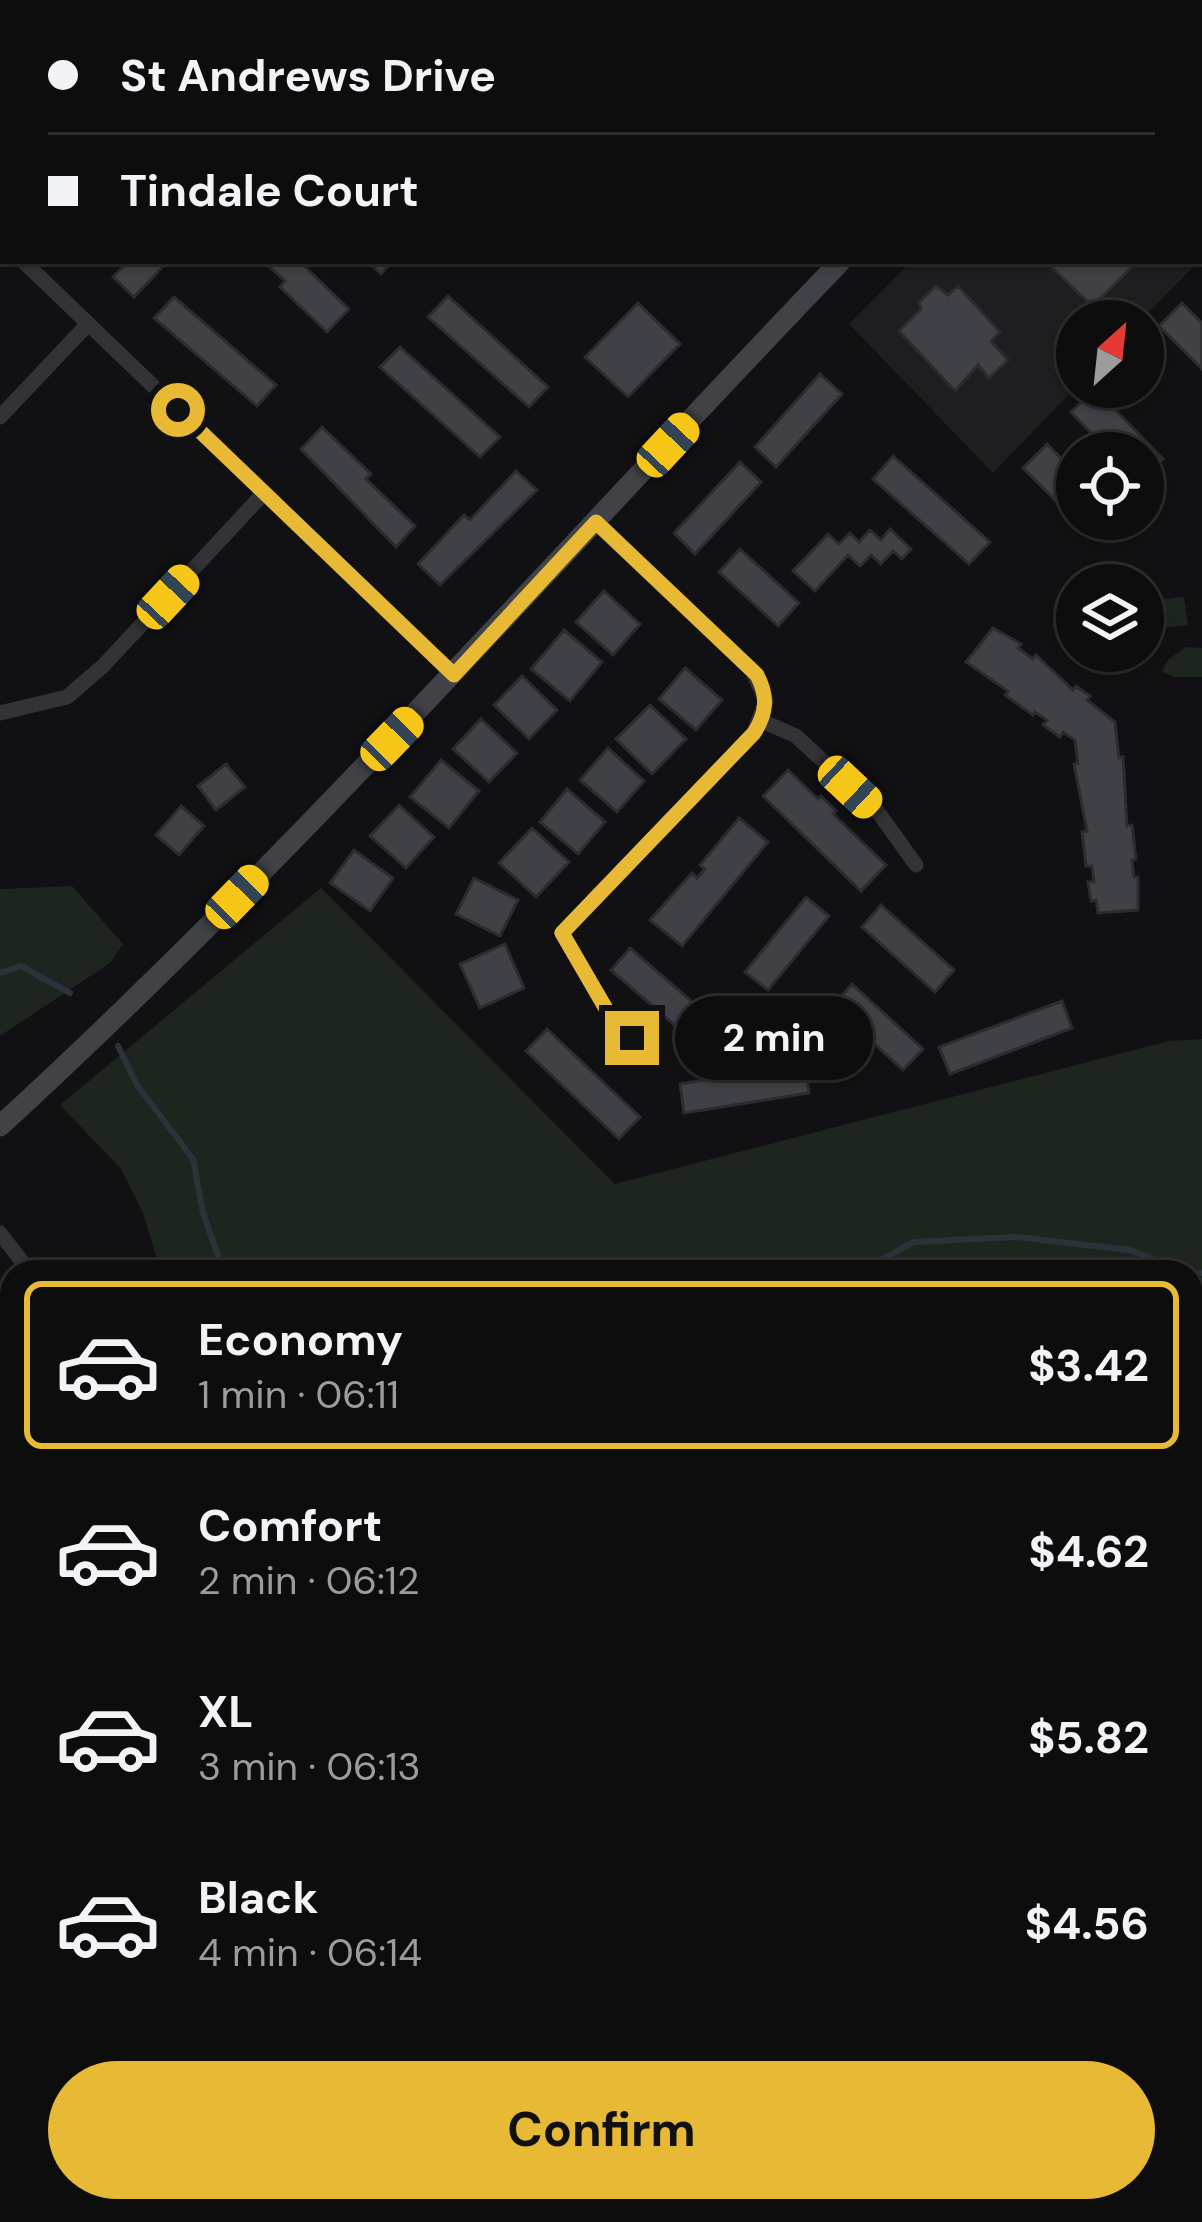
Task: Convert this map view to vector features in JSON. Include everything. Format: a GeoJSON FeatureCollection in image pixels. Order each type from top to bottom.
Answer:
{"type":"FeatureCollection","features":[{"type":"Feature","properties":{"kind":"street"},"geometry":{"type":"LineString","coordinates":[[26,264],[454,675]]}},
{"type":"Feature","properties":{"kind":"street"},"geometry":{"type":"LineString","coordinates":[[0,1126],[115,1021],[454,675],[838,264]]}},
{"type":"Feature","properties":{"kind":"street"},"geometry":{"type":"LineString","coordinates":[[0,417],[88,324]]}},
{"type":"Feature","properties":{"kind":"street"},"geometry":{"type":"LineString","coordinates":[[0,713],[67,697],[103,666],[264,494]]}},
{"type":"Feature","properties":{"kind":"street"},"geometry":{"type":"LineString","coordinates":[[596,522],[757,675],[766,701],[762,721],[562,933],[609,1014],[654,1061]]}},
{"type":"Feature","properties":{"kind":"street"},"geometry":{"type":"LineString","coordinates":[[762,721],[796,736],[878,812],[916,866]]}},
{"type":"Feature","properties":{"kind":"street"},"geometry":{"type":"LineString","coordinates":[[0,1233],[21,1260]]}},
{"type":"Feature","properties":{"kind":"shaded area"},"geometry":{"type":"Polygon","coordinates":[[[909,264],[1196,264],[1161,300],[1056,300],[1056,408],[993,473],[849,324],[909,264]]]}},
{"type":"Feature","properties":{"kind":"shaded area"},"geometry":{"type":"Polygon","coordinates":[[[1184,597],[1188,625],[1164,628],[1164,599],[1184,597]]]}},
{"type":"Feature","properties":{"kind":"shaded area"},"geometry":{"type":"Polygon","coordinates":[[[1186,647],[1202,648],[1202,677],[1174,677],[1164,672],[1168,660],[1186,647]]]}},
{"type":"Feature","properties":{"kind":"shaded area"},"geometry":{"type":"Polygon","coordinates":[[[72,886],[123,944],[110,963],[0,1036],[0,889],[72,886]]]}},
{"type":"Feature","properties":{"kind":"shaded area"},"geometry":{"type":"Polygon","coordinates":[[[321,888],[615,1184],[1169,1041],[1202,1039],[1202,1260],[157,1260],[143,1213],[121,1169],[60,1105],[321,888]]]}},
{"type":"Feature","properties":{"kind":"building"},"geometry":{"type":"Polygon","coordinates":[[[125,264],[165,264],[134,297],[113,277],[125,264]]]}},
{"type":"Feature","properties":{"kind":"building"},"geometry":{"type":"Polygon","coordinates":[[[266,264],[302,264],[349,309],[327,332],[280,287],[285,281],[266,264]]]}},
{"type":"Feature","properties":{"kind":"building"},"geometry":{"type":"Polygon","coordinates":[[[370,264],[390,264],[381,274],[370,264]]]}},
{"type":"Feature","properties":{"kind":"building"},"geometry":{"type":"Polygon","coordinates":[[[1048,264],[1135,264],[1099,300],[1086,300],[1048,264]]]}},
{"type":"Feature","properties":{"kind":"building"},"geometry":{"type":"Polygon","coordinates":[[[936,286],[948,295],[958,286],[1000,332],[991,341],[1008,360],[989,378],[978,365],[955,391],[899,331],[936,286]]]}},
{"type":"Feature","properties":{"kind":"building"},"geometry":{"type":"Polygon","coordinates":[[[448,296],[548,387],[529,407],[428,317],[448,296]]]}},
{"type":"Feature","properties":{"kind":"building"},"geometry":{"type":"Polygon","coordinates":[[[174,297],[276,385],[257,406],[154,318],[174,297]]]}},
{"type":"Feature","properties":{"kind":"building"},"geometry":{"type":"Polygon","coordinates":[[[638,303],[680,344],[628,397],[585,357],[638,303]]]}},
{"type":"Feature","properties":{"kind":"building"},"geometry":{"type":"Polygon","coordinates":[[[1182,303],[1202,323],[1202,369],[1164,331],[1164,321],[1182,303]]]}},
{"type":"Feature","properties":{"kind":"building"},"geometry":{"type":"Polygon","coordinates":[[[400,347],[500,437],[480,457],[380,367],[400,347]]]}},
{"type":"Feature","properties":{"kind":"building"},"geometry":{"type":"Polygon","coordinates":[[[820,374],[842,394],[776,467],[755,447],[820,374]]]}},
{"type":"Feature","properties":{"kind":"building"},"geometry":{"type":"Polygon","coordinates":[[[1113,408],[1137,432],[1090,432],[1071,412],[1113,408]]]}},
{"type":"Feature","properties":{"kind":"building"},"geometry":{"type":"Polygon","coordinates":[[[322,427],[415,526],[396,547],[301,449],[322,427]]]}},
{"type":"Feature","properties":{"kind":"building"},"geometry":{"type":"Polygon","coordinates":[[[1047,444],[1056,453],[1056,501],[1023,468],[1047,444]]]}},
{"type":"Feature","properties":{"kind":"building"},"geometry":{"type":"Polygon","coordinates":[[[893,456],[990,542],[969,564],[873,479],[893,456]]]}},
{"type":"Feature","properties":{"kind":"building"},"geometry":{"type":"Polygon","coordinates":[[[740,462],[761,482],[695,554],[674,533],[740,462]]]}},
{"type":"Feature","properties":{"kind":"building"},"geometry":{"type":"Polygon","coordinates":[[[516,471],[537,490],[440,585],[418,564],[464,515],[470,520],[516,471]]]}},
{"type":"Feature","properties":{"kind":"building"},"geometry":{"type":"Polygon","coordinates":[[[890,529],[911,549],[902,559],[893,551],[881,564],[871,555],[860,566],[848,555],[815,591],[793,571],[828,534],[839,544],[850,533],[859,542],[870,530],[881,540],[890,529]]]}},
{"type":"Feature","properties":{"kind":"building"},"geometry":{"type":"Polygon","coordinates":[[[740,549],[799,603],[778,626],[719,572],[740,549]]]}},
{"type":"Feature","properties":{"kind":"building"},"geometry":{"type":"Polygon","coordinates":[[[604,591],[640,624],[613,655],[576,622],[604,591]]]}},
{"type":"Feature","properties":{"kind":"building"},"geometry":{"type":"Polygon","coordinates":[[[993,628],[1021,644],[1018,648],[1033,659],[1036,655],[1073,690],[1076,686],[1090,696],[1087,700],[1115,722],[1119,758],[1123,757],[1127,826],[1132,825],[1138,910],[1098,913],[1096,900],[1091,901],[1088,882],[1094,882],[1092,866],[1086,866],[1082,832],[1087,831],[1074,764],[1078,763],[1075,740],[1063,732],[1060,737],[1043,725],[1047,720],[1005,695],[1008,691],[966,662],[993,628]]]}},
{"type":"Feature","properties":{"kind":"building"},"geometry":{"type":"Polygon","coordinates":[[[564,630],[602,662],[570,701],[531,669],[564,630]]]}},
{"type":"Feature","properties":{"kind":"building"},"geometry":{"type":"Polygon","coordinates":[[[685,668],[722,700],[696,730],[659,699],[685,668]]]}},
{"type":"Feature","properties":{"kind":"building"},"geometry":{"type":"Polygon","coordinates":[[[522,676],[557,710],[529,739],[494,705],[522,676]]]}},
{"type":"Feature","properties":{"kind":"building"},"geometry":{"type":"Polygon","coordinates":[[[650,705],[686,739],[652,774],[616,739],[650,705]]]}},
{"type":"Feature","properties":{"kind":"building"},"geometry":{"type":"Polygon","coordinates":[[[481,719],[517,753],[489,782],[453,749],[481,719]]]}},
{"type":"Feature","properties":{"kind":"building"},"geometry":{"type":"Polygon","coordinates":[[[608,748],[644,781],[617,812],[580,780],[608,748]]]}},
{"type":"Feature","properties":{"kind":"building"},"geometry":{"type":"Polygon","coordinates":[[[441,760],[479,791],[449,828],[410,797],[441,760]]]}},
{"type":"Feature","properties":{"kind":"building"},"geometry":{"type":"Polygon","coordinates":[[[226,764],[245,787],[216,810],[198,786],[226,764]]]}},
{"type":"Feature","properties":{"kind":"building"},"geometry":{"type":"Polygon","coordinates":[[[788,770],[818,799],[821,796],[836,811],[833,814],[886,865],[861,891],[763,796],[788,770]]]}},
{"type":"Feature","properties":{"kind":"building"},"geometry":{"type":"Polygon","coordinates":[[[567,789],[605,822],[578,854],[540,822],[567,789]]]}},
{"type":"Feature","properties":{"kind":"building"},"geometry":{"type":"Polygon","coordinates":[[[399,805],[434,837],[406,868],[370,836],[399,805]]]}},
{"type":"Feature","properties":{"kind":"building"},"geometry":{"type":"Polygon","coordinates":[[[181,806],[204,826],[179,855],[156,835],[181,806]]]}},
{"type":"Feature","properties":{"kind":"building"},"geometry":{"type":"Polygon","coordinates":[[[739,818],[768,842],[682,946],[650,920],[692,873],[697,878],[705,869],[700,865],[739,818]]]}},
{"type":"Feature","properties":{"kind":"building"},"geometry":{"type":"Polygon","coordinates":[[[532,828],[569,862],[536,897],[499,863],[532,828]]]}},
{"type":"Feature","properties":{"kind":"building"},"geometry":{"type":"Polygon","coordinates":[[[354,850],[393,878],[370,911],[330,883],[354,850]]]}},
{"type":"Feature","properties":{"kind":"building"},"geometry":{"type":"Polygon","coordinates":[[[474,878],[518,900],[500,936],[456,914],[474,878]]]}},
{"type":"Feature","properties":{"kind":"building"},"geometry":{"type":"Polygon","coordinates":[[[806,897],[829,916],[768,990],[745,972],[806,897]]]}},
{"type":"Feature","properties":{"kind":"building"},"geometry":{"type":"Polygon","coordinates":[[[881,905],[954,970],[935,992],[862,927],[881,905]]]}},
{"type":"Feature","properties":{"kind":"building"},"geometry":{"type":"Polygon","coordinates":[[[505,944],[524,988],[480,1008],[460,964],[505,944]]]}},
{"type":"Feature","properties":{"kind":"building"},"geometry":{"type":"Polygon","coordinates":[[[630,948],[727,1032],[708,1054],[611,970],[630,948]]]}},
{"type":"Feature","properties":{"kind":"building"},"geometry":{"type":"Polygon","coordinates":[[[852,984],[923,1049],[903,1070],[833,1006],[852,984]]]}},
{"type":"Feature","properties":{"kind":"building"},"geometry":{"type":"Polygon","coordinates":[[[1062,1001],[1072,1028],[950,1074],[939,1047],[1062,1001]]]}},
{"type":"Feature","properties":{"kind":"building"},"geometry":{"type":"Polygon","coordinates":[[[547,1029],[640,1117],[619,1139],[526,1051],[547,1029]]]}},
{"type":"Feature","properties":{"kind":"building"},"geometry":{"type":"Polygon","coordinates":[[[805,1064],[809,1093],[684,1113],[680,1084],[805,1064]]]}},
{"type":"Feature","properties":{"kind":"waterway"},"geometry":{"type":"LineString","coordinates":[[0,973],[21,966],[70,993]]}},
{"type":"Feature","properties":{"kind":"waterway"},"geometry":{"type":"LineString","coordinates":[[118,1046],[137,1085],[193,1159],[203,1213],[220,1260]]}},
{"type":"Feature","properties":{"kind":"waterway"},"geometry":{"type":"LineString","coordinates":[[880,1260],[914,1242],[1016,1237],[1130,1250],[1155,1260]]}},
{"type":"Feature","properties":{"kind":"route"},"geometry":{"type":"LineString","coordinates":[[178,410],[454,675],[596,522],[757,675],[766,701],[754,733],[562,933],[609,1014],[632,1038]]}}]}
